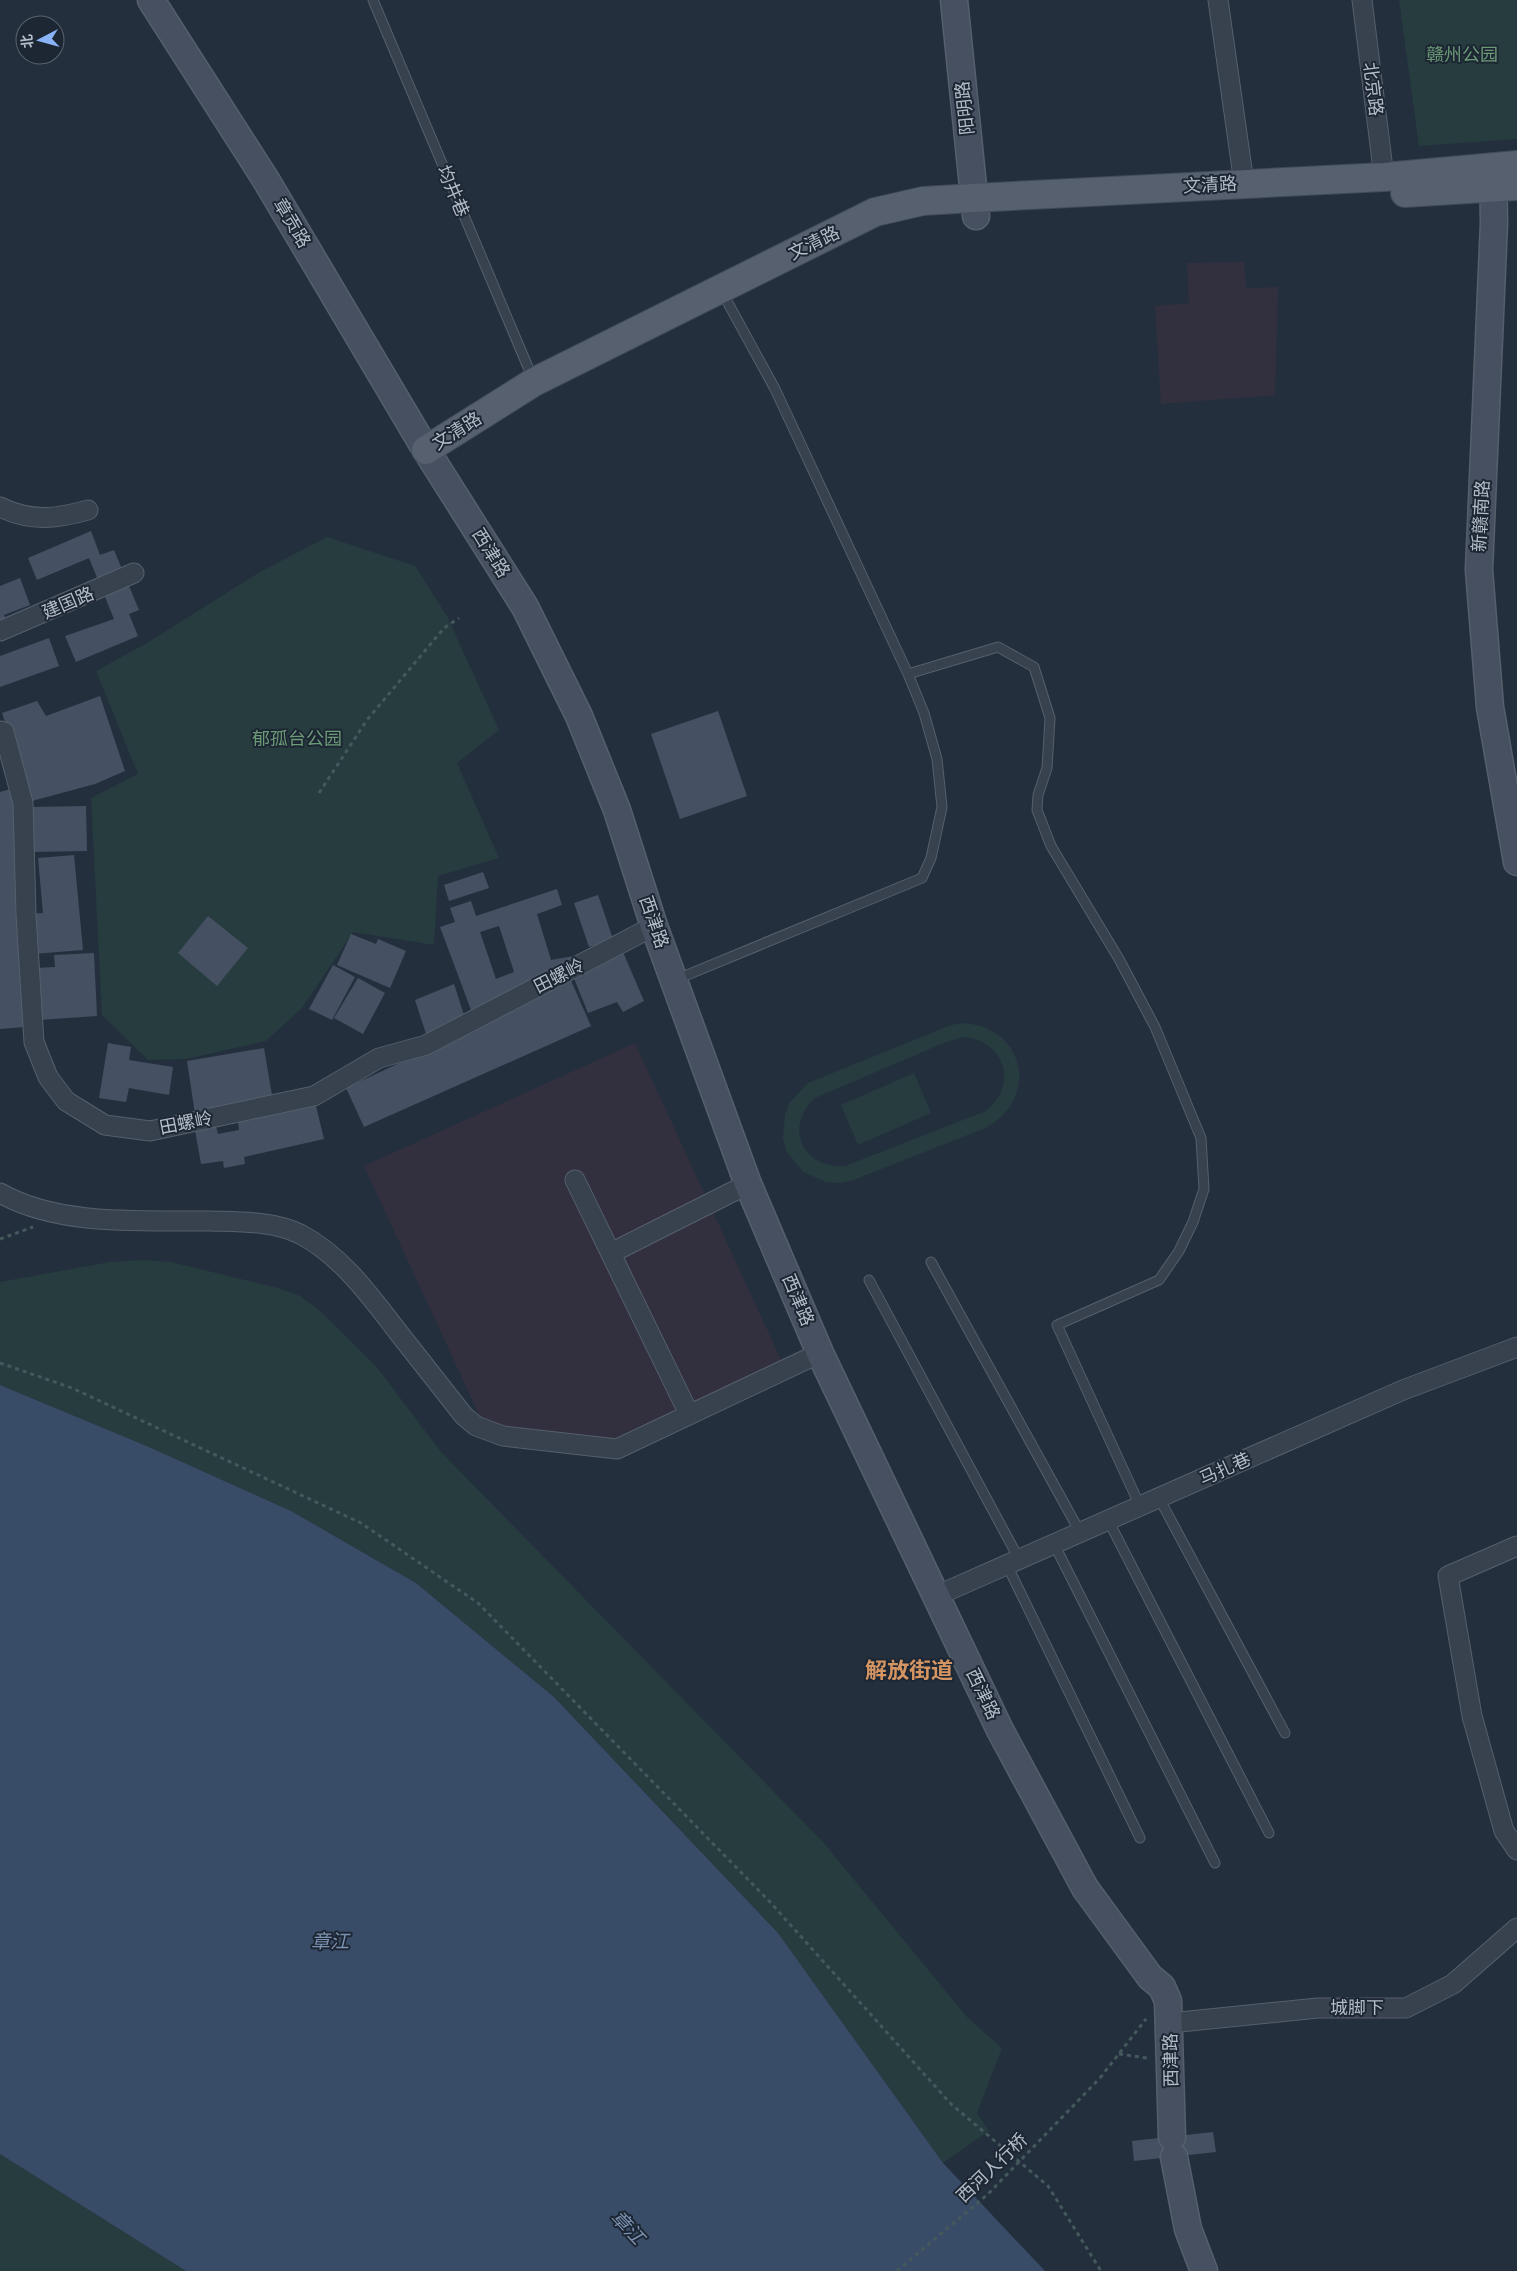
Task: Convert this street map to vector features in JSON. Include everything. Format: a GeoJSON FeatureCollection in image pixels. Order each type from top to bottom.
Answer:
{"type":"FeatureCollection","features":[{"type":"Feature","properties":{"kind":"main road","name":"章贡路"},"geometry":{"type":"LineString","coordinates":[[151,0],[266,180],[426,450]]}},
{"type":"Feature","properties":{"kind":"main road","name":"阳明路"},"geometry":{"type":"LineString","coordinates":[[954,0],[975,207]]}},
{"type":"Feature","properties":{"kind":"main road","name":"文清路"},"geometry":{"type":"LineString","coordinates":[[426,450],[534,382],[862,238],[921,220],[975,207],[1244,183],[1384,177],[1505,177]]}},
{"type":"Feature","properties":{"kind":"main road","name":"文清路"},"geometry":{"type":"LineString","coordinates":[[975,207],[1505,177]]}},
{"type":"Feature","properties":{"kind":"main road","name":"新赣南路"},"geometry":{"type":"LineString","coordinates":[[1505,177],[1494,223],[1479,570],[1490,707],[1517,862]]}},
{"type":"Feature","properties":{"kind":"main road","name":"文清路"},"geometry":{"type":"LineString","coordinates":[[426,450],[541,399],[724,297]]}},
{"type":"Feature","properties":{"kind":"main road","name":"西津路"},"geometry":{"type":"LineString","coordinates":[[426,450],[525,607],[579,716],[617,810],[654,926],[748,1184],[820,1353],[1000,1730],[1085,1888],[1150,1976],[1162,1987],[1168,2000],[1159,2020],[1173,2147],[1186,2220],[1200,2260],[1215,2271]]}},
{"type":"Feature","properties":{"kind":"street"},"geometry":{"type":"LineString","coordinates":[[1218,0],[1244,183]]}},
{"type":"Feature","properties":{"kind":"street","name":"北京路"},"geometry":{"type":"LineString","coordinates":[[1362,0],[1384,177]]}},
{"type":"Feature","properties":{"kind":"street"},"geometry":{"type":"LineString","coordinates":[[0,507],[14,514],[47,519],[88,510]]}},
{"type":"Feature","properties":{"kind":"street","name":"建国路"},"geometry":{"type":"LineString","coordinates":[[0,631],[134,574]]}},
{"type":"Feature","properties":{"kind":"street","name":"田螺岭"},"geometry":{"type":"LineString","coordinates":[[0,731],[4,732],[24,803],[26,914],[34,1042],[48,1077],[66,1101],[105,1125],[150,1131],[314,1096],[379,1058],[426,1046],[654,926]]}},
{"type":"Feature","properties":{"kind":"street"},"geometry":{"type":"LineString","coordinates":[[575,1180],[689,1414]]}},
{"type":"Feature","properties":{"kind":"street"},"geometry":{"type":"LineString","coordinates":[[611,1253],[748,1184]]}},
{"type":"Feature","properties":{"kind":"street"},"geometry":{"type":"LineString","coordinates":[[0,1193],[35,1206],[86,1218],[235,1222],[268,1225],[300,1234],[318,1245],[354,1278],[464,1416],[487,1432],[503,1436],[617,1449],[820,1353]]}},
{"type":"Feature","properties":{"kind":"street","name":"马扎巷"},"geometry":{"type":"LineString","coordinates":[[936,1596],[1403,1390],[1517,1347]]}},
{"type":"Feature","properties":{"kind":"street"},"geometry":{"type":"LineString","coordinates":[[1517,1546],[1448,1576],[1472,1716],[1504,1831],[1517,1850]]}},
{"type":"Feature","properties":{"kind":"street","name":"城脚下"},"geometry":{"type":"LineString","coordinates":[[1159,2020],[1318,2008],[1406,2008],[1453,1984],[1517,1928]]}},
{"type":"Feature","properties":{"kind":"lane","name":"均井巷"},"geometry":{"type":"LineString","coordinates":[[373,0],[534,382]]}},
{"type":"Feature","properties":{"kind":"lane"},"geometry":{"type":"LineString","coordinates":[[675,980],[922,878],[931,858],[942,808],[937,759],[924,713],[908,674],[775,389],[724,297]]}},
{"type":"Feature","properties":{"kind":"lane"},"geometry":{"type":"LineString","coordinates":[[908,674],[998,647],[1034,667],[1050,718],[1047,768],[1038,795],[1037,810],[1051,846],[1120,959],[1155,1027],[1201,1138],[1204,1189],[1193,1222],[1179,1251],[1159,1280],[1057,1325],[1140,1506]]}},
{"type":"Feature","properties":{"kind":"lane"},"geometry":{"type":"LineString","coordinates":[[931,1262],[1080,1532]]}},
{"type":"Feature","properties":{"kind":"lane"},"geometry":{"type":"LineString","coordinates":[[869,1280],[1013,1562],[1140,1838]]}},
{"type":"Feature","properties":{"kind":"lane"},"geometry":{"type":"LineString","coordinates":[[1158,1498],[1285,1733]]}},
{"type":"Feature","properties":{"kind":"lane"},"geometry":{"type":"LineString","coordinates":[[1108,1520],[1269,1833]]}},
{"type":"Feature","properties":{"kind":"lane"},"geometry":{"type":"LineString","coordinates":[[1054,1544],[1215,1862]]}},
{"type":"Feature","properties":{"kind":"path"},"geometry":{"type":"LineString","coordinates":[[320,792],[367,720],[444,628],[459,618]]}},
{"type":"Feature","properties":{"kind":"path"},"geometry":{"type":"LineString","coordinates":[[0,1363],[72,1388],[361,1523],[478,1603],[770,1902],[951,2104],[1048,2186],[1101,2271]]}},
{"type":"Feature","properties":{"kind":"path","name":"西河人行桥"},"geometry":{"type":"LineString","coordinates":[[897,2271],[988,2194],[1100,2078],[1118,2054],[1159,2020]]}},
{"type":"Feature","properties":{"kind":"path"},"geometry":{"type":"LineString","coordinates":[[1118,2054],[1155,2059]]}},
{"type":"Feature","properties":{"kind":"shaded area"},"geometry":{"type":"Polygon","coordinates":[[[1244,262],[1246,288],[1278,287],[1275,395],[1161,404],[1155,306],[1189,303],[1187,263],[1244,262]]]}},
{"type":"Feature","properties":{"kind":"shaded area"},"geometry":{"type":"Polygon","coordinates":[[[635,1043],[782,1362],[612,1439],[483,1423],[364,1166],[635,1043]]]}},
{"type":"Feature","properties":{"kind":"green space","name":"赣州公园"},"geometry":{"type":"Polygon","coordinates":[[[1399,0],[1517,0],[1517,139],[1419,146],[1399,0]]]}},
{"type":"Feature","properties":{"kind":"green space","name":"郁孤台公园"},"geometry":{"type":"Polygon","coordinates":[[[327,537],[415,566],[447,616],[499,730],[457,763],[499,858],[438,876],[434,945],[353,932],[302,1008],[266,1041],[186,1059],[148,1060],[102,1015],[91,798],[138,774],[96,671],[147,643],[260,572],[327,537]]]}},
{"type":"Feature","properties":{"kind":"green space"},"geometry":{"type":"Polygon","coordinates":[[[963,1023],[984,1027],[1000,1036],[1011,1049],[1018,1065],[1019,1081],[1015,1098],[1004,1114],[988,1127],[851,1181],[826,1182],[803,1172],[787,1152],[783,1139],[785,1114],[790,1102],[808,1083],[951,1025],[963,1023]],[[964,1037],[946,1042],[815,1098],[805,1109],[800,1121],[799,1133],[802,1144],[818,1161],[830,1165],[845,1166],[986,1111],[996,1100],[1002,1089],[1003,1066],[998,1055],[990,1047],[964,1037]]]}},
{"type":"Feature","properties":{"kind":"green space"},"geometry":{"type":"Polygon","coordinates":[[[914,1073],[931,1113],[858,1145],[841,1105],[914,1073]]]}},
{"type":"Feature","properties":{"kind":"green space"},"geometry":{"type":"Polygon","coordinates":[[[143,1260],[171,1262],[278,1288],[300,1296],[319,1310],[376,1366],[441,1452],[823,1842],[967,2017],[1002,2048],[977,2113],[989,2131],[943,2163],[778,1933],[554,1697],[416,1583],[291,1511],[149,1447],[0,1385],[0,1282],[110,1262],[143,1260]]]}},
{"type":"Feature","properties":{"kind":"green space"},"geometry":{"type":"Polygon","coordinates":[[[0,2154],[186,2271],[0,2271],[0,2154]]]}},
{"type":"Feature","properties":{"kind":"water","name":"章江"},"geometry":{"type":"Polygon","coordinates":[[[0,1385],[149,1447],[291,1511],[416,1583],[554,1697],[778,1933],[943,2163],[1045,2271],[186,2271],[0,2154],[0,1385]]]}},
{"type":"Feature","properties":{"kind":"building"},"geometry":{"type":"Polygon","coordinates":[[[91,531],[100,555],[114,550],[139,610],[129,614],[138,636],[76,662],[65,636],[114,619],[89,558],[37,580],[28,558],[91,531]]]}},
{"type":"Feature","properties":{"kind":"building"},"geometry":{"type":"Polygon","coordinates":[[[20,578],[30,605],[4,615],[6,619],[0,622],[0,586],[20,578]]]}},
{"type":"Feature","properties":{"kind":"building"},"geometry":{"type":"Polygon","coordinates":[[[49,638],[59,666],[0,687],[0,656],[49,638]]]}},
{"type":"Feature","properties":{"kind":"building"},"geometry":{"type":"Polygon","coordinates":[[[100,696],[125,771],[95,784],[32,801],[2,713],[37,701],[46,716],[100,696]]]}},
{"type":"Feature","properties":{"kind":"building"},"geometry":{"type":"Polygon","coordinates":[[[718,711],[747,796],[680,819],[651,734],[718,711]]]}},
{"type":"Feature","properties":{"kind":"building"},"geometry":{"type":"Polygon","coordinates":[[[14,788],[25,1027],[0,1029],[0,792],[14,788]]]}},
{"type":"Feature","properties":{"kind":"building"},"geometry":{"type":"Polygon","coordinates":[[[86,806],[87,851],[30,852],[30,807],[86,806]]]}},
{"type":"Feature","properties":{"kind":"building"},"geometry":{"type":"Polygon","coordinates":[[[74,855],[83,950],[33,954],[30,914],[43,913],[38,858],[74,855]]]}},
{"type":"Feature","properties":{"kind":"building"},"geometry":{"type":"Polygon","coordinates":[[[483,872],[489,888],[449,901],[444,885],[483,872]]]}},
{"type":"Feature","properties":{"kind":"building"},"geometry":{"type":"Polygon","coordinates":[[[557,889],[562,905],[537,914],[551,960],[580,955],[471,1010],[440,927],[455,922],[450,908],[471,901],[476,916],[557,889]],[[499,926],[480,932],[496,979],[514,972],[499,926]]]}},
{"type":"Feature","properties":{"kind":"building"},"geometry":{"type":"Polygon","coordinates":[[[598,895],[613,939],[589,947],[574,903],[598,895]]]}},
{"type":"Feature","properties":{"kind":"building"},"geometry":{"type":"Polygon","coordinates":[[[208,916],[248,948],[217,986],[178,953],[208,916]]]}},
{"type":"Feature","properties":{"kind":"building"},"geometry":{"type":"Polygon","coordinates":[[[351,934],[376,944],[378,939],[406,951],[390,988],[337,965],[351,934]]]}},
{"type":"Feature","properties":{"kind":"building"},"geometry":{"type":"Polygon","coordinates":[[[623,952],[644,1001],[623,1012],[617,1002],[588,1013],[573,976],[623,952]]]}},
{"type":"Feature","properties":{"kind":"building"},"geometry":{"type":"Polygon","coordinates":[[[94,953],[97,1016],[39,1020],[36,968],[55,967],[54,955],[94,953]]]}},
{"type":"Feature","properties":{"kind":"building"},"geometry":{"type":"Polygon","coordinates":[[[333,965],[355,977],[332,1020],[309,1009],[333,965]]]}},
{"type":"Feature","properties":{"kind":"building"},"geometry":{"type":"Polygon","coordinates":[[[569,976],[591,1026],[364,1127],[346,1088],[455,1037],[569,976]]]}},
{"type":"Feature","properties":{"kind":"building"},"geometry":{"type":"Polygon","coordinates":[[[358,978],[385,993],[363,1034],[334,1018],[358,978]]]}},
{"type":"Feature","properties":{"kind":"building"},"geometry":{"type":"Polygon","coordinates":[[[454,984],[466,1021],[428,1040],[415,1000],[454,984]]]}},
{"type":"Feature","properties":{"kind":"building"},"geometry":{"type":"Polygon","coordinates":[[[108,1043],[131,1047],[129,1060],[173,1067],[169,1095],[129,1088],[126,1102],[99,1098],[108,1043]]]}},
{"type":"Feature","properties":{"kind":"building"},"geometry":{"type":"Polygon","coordinates":[[[264,1048],[273,1101],[195,1114],[187,1061],[264,1048]]]}},
{"type":"Feature","properties":{"kind":"building"},"geometry":{"type":"Polygon","coordinates":[[[316,1106],[324,1139],[244,1157],[245,1164],[224,1168],[223,1161],[201,1164],[195,1130],[216,1126],[218,1134],[239,1130],[238,1122],[316,1106]]]}},
{"type":"Feature","properties":{"kind":"building"},"geometry":{"type":"Polygon","coordinates":[[[1213,2132],[1216,2152],[1134,2161],[1132,2141],[1213,2132]]]}},
{"type":"Feature","properties":{"kind":"district","name":"解放街道"},"geometry":{"type":"Point","coordinates":[909,1670]}}]}
